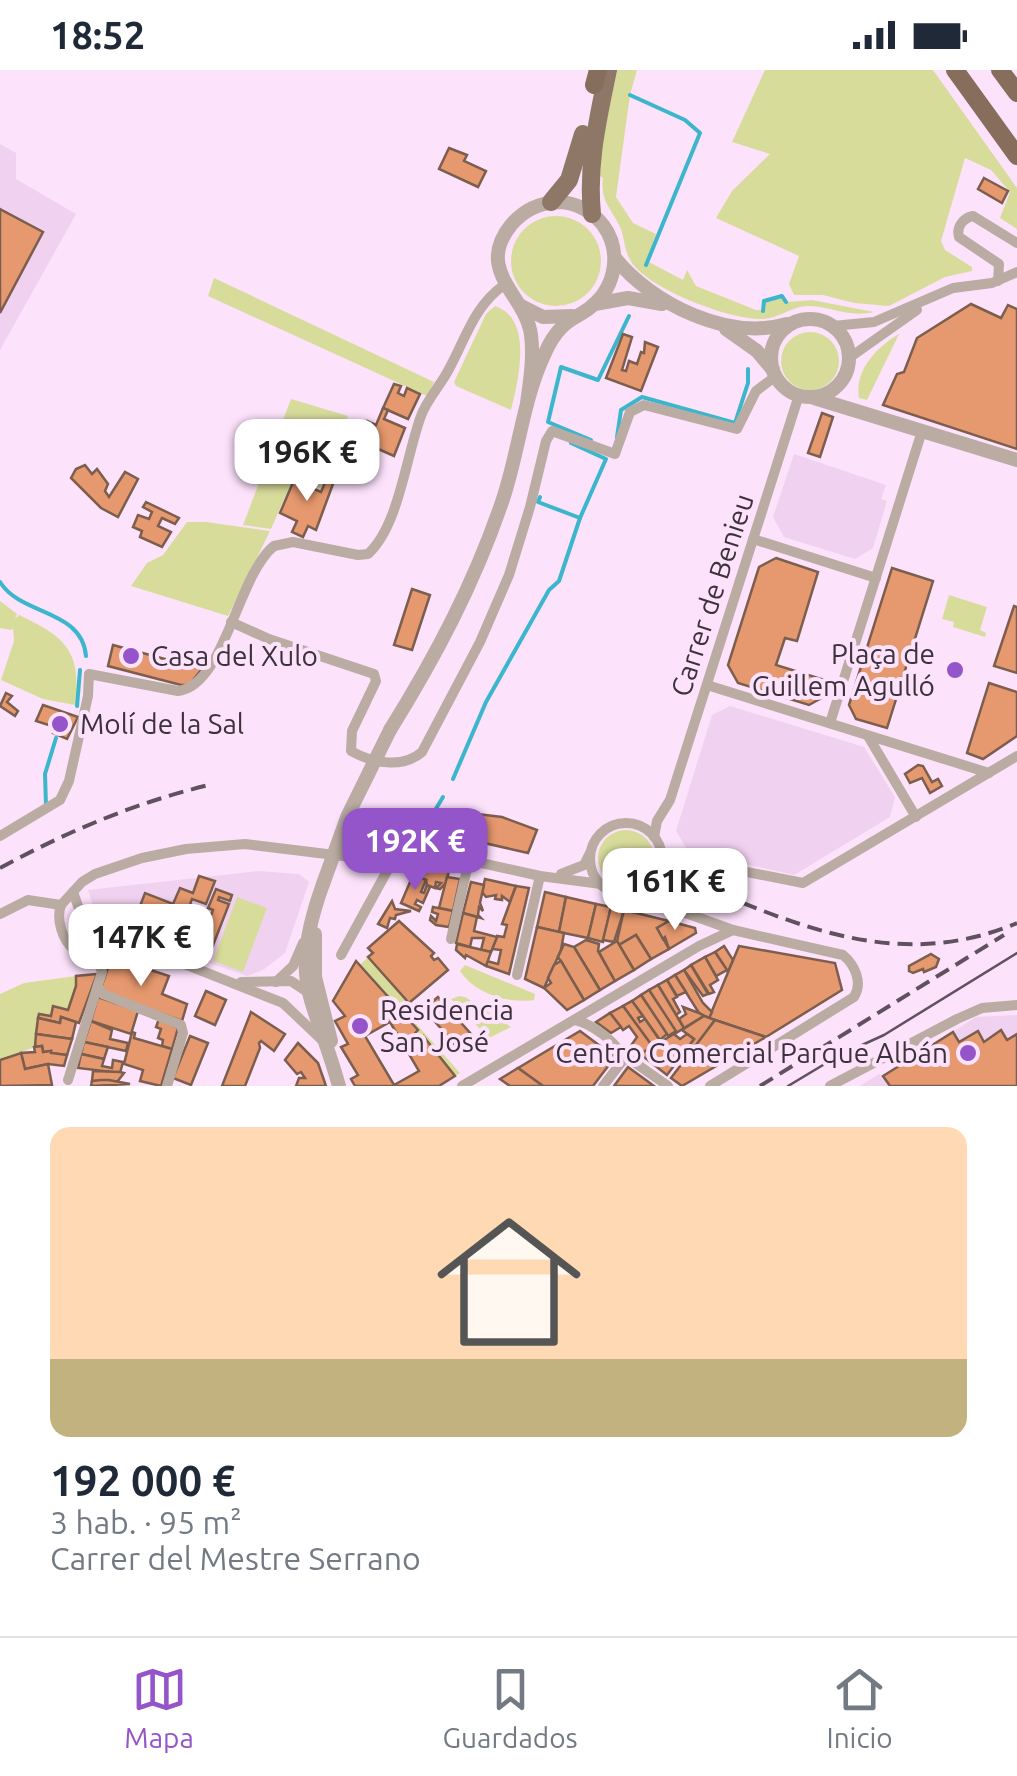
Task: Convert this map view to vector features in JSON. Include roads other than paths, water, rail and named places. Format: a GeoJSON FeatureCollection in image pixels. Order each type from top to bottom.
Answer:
{"type":"FeatureCollection","features":[{"type":"Feature","properties":{"kind":"highway"},"geometry":{"type":"LineString","coordinates":[[955,70],[1017,156]]}},
{"type":"Feature","properties":{"kind":"highway"},"geometry":{"type":"LineString","coordinates":[[1000,70],[1017,93]]}},
{"type":"Feature","properties":{"kind":"main road"},"geometry":{"type":"LineString","coordinates":[[592,214],[591,154],[608,70]]}},
{"type":"Feature","properties":{"kind":"main road"},"geometry":{"type":"LineString","coordinates":[[551,202],[569,180],[578,158],[596,75]]}},
{"type":"Feature","properties":{"kind":"street"},"geometry":{"type":"LineString","coordinates":[[279,1002],[272,988],[297,959],[348,815],[390,730],[436,654],[474,575],[505,493],[527,403],[552,339],[607,290],[615,258],[612,241],[592,214],[580,207],[551,202],[534,207],[506,231],[500,248],[499,267],[504,284],[528,320],[531,335],[527,403]]}},
{"type":"Feature","properties":{"kind":"street"},"geometry":{"type":"LineString","coordinates":[[998,281],[1000,264],[959,237],[959,227],[965,218],[973,216],[1017,243]]}},
{"type":"Feature","properties":{"kind":"street"},"geometry":{"type":"LineString","coordinates":[[615,258],[636,281],[689,312]]}},
{"type":"Feature","properties":{"kind":"street"},"geometry":{"type":"LineString","coordinates":[[595,304],[628,298],[761,328],[808,319],[834,326],[874,322],[942,292],[998,281],[1017,272]]}},
{"type":"Feature","properties":{"kind":"street"},"geometry":{"type":"LineString","coordinates":[[0,836],[60,800],[69,781],[90,674],[188,690],[208,670],[256,568],[274,546],[292,542],[358,554],[374,549],[387,526],[422,412],[448,371],[477,312],[504,284]]}},
{"type":"Feature","properties":{"kind":"street"},"geometry":{"type":"LineString","coordinates":[[849,358],[942,292]]}},
{"type":"Feature","properties":{"kind":"street"},"geometry":{"type":"LineString","coordinates":[[513,300],[543,317],[577,315]]}},
{"type":"Feature","properties":{"kind":"street"},"geometry":{"type":"LineString","coordinates":[[712,320],[748,344],[782,384],[804,396],[1017,460]]}},
{"type":"Feature","properties":{"kind":"street"},"geometry":{"type":"LineString","coordinates":[[231,622],[374,674],[376,681],[352,731],[351,751],[386,762],[414,759],[422,752],[480,642],[508,575],[546,441],[552,432],[615,454],[630,412],[644,405],[737,429],[752,397],[774,373],[773,347],[785,328],[795,322]]}},
{"type":"Feature","properties":{"kind":"street"},"geometry":{"type":"LineString","coordinates":[[804,396],[829,392],[844,376],[848,346],[834,326]]}},
{"type":"Feature","properties":{"kind":"street"},"geometry":{"type":"LineString","coordinates":[[844,376],[849,396],[868,413]]}},
{"type":"Feature","properties":{"kind":"street","name":"Carrer de Benieu"},"geometry":{"type":"LineString","coordinates":[[654,837],[654,826],[665,807],[804,396]]}},
{"type":"Feature","properties":{"kind":"street"},"geometry":{"type":"LineString","coordinates":[[830,723],[922,431]]}},
{"type":"Feature","properties":{"kind":"street"},"geometry":{"type":"LineString","coordinates":[[753,539],[876,578]]}},
{"type":"Feature","properties":{"kind":"street"},"geometry":{"type":"LineString","coordinates":[[707,685],[989,773]]}},
{"type":"Feature","properties":{"kind":"street"},"geometry":{"type":"LineString","coordinates":[[868,735],[916,817]]}},
{"type":"Feature","properties":{"kind":"street"},"geometry":{"type":"LineString","coordinates":[[661,855],[796,883],[808,882],[1017,756]]}},
{"type":"Feature","properties":{"kind":"street"},"geometry":{"type":"LineString","coordinates":[[554,876],[584,865],[594,840],[606,828],[657,816],[665,807]]}},
{"type":"Feature","properties":{"kind":"street"},"geometry":{"type":"LineString","coordinates":[[634,824],[654,837],[661,855],[661,891],[668,899],[703,913],[711,922]]}},
{"type":"Feature","properties":{"kind":"street"},"geometry":{"type":"LineString","coordinates":[[329,1042],[279,1002],[139,946],[94,943],[78,950],[67,944],[58,914],[61,904],[95,874],[118,865],[216,845],[398,860],[427,850],[540,876],[601,884]]}},
{"type":"Feature","properties":{"kind":"street"},"geometry":{"type":"LineString","coordinates":[[590,852],[590,864],[601,884],[610,891],[633,894],[733,930],[844,955],[852,964],[858,982],[854,996],[710,1086]]}},
{"type":"Feature","properties":{"kind":"street"},"geometry":{"type":"LineString","coordinates":[[341,956],[398,860]]}},
{"type":"Feature","properties":{"kind":"street"},"geometry":{"type":"LineString","coordinates":[[452,938],[469,860]]}},
{"type":"Feature","properties":{"kind":"street"},"geometry":{"type":"LineString","coordinates":[[633,894],[644,890],[658,873]]}},
{"type":"Feature","properties":{"kind":"street"},"geometry":{"type":"LineString","coordinates":[[517,975],[540,876]]}},
{"type":"Feature","properties":{"kind":"street"},"geometry":{"type":"LineString","coordinates":[[279,1002],[299,1000],[313,981],[315,929],[323,884]]}},
{"type":"Feature","properties":{"kind":"street"},"geometry":{"type":"LineString","coordinates":[[69,1084],[102,965],[74,892]]}},
{"type":"Feature","properties":{"kind":"street"},"geometry":{"type":"LineString","coordinates":[[0,914],[28,900],[61,904]]}},
{"type":"Feature","properties":{"kind":"street"},"geometry":{"type":"LineString","coordinates":[[699,946],[711,922]]}},
{"type":"Feature","properties":{"kind":"street"},"geometry":{"type":"LineString","coordinates":[[308,928],[303,965],[307,991],[329,1042]]}},
{"type":"Feature","properties":{"kind":"street"},"geometry":{"type":"LineString","coordinates":[[462,1086],[699,946],[733,930]]}},
{"type":"Feature","properties":{"kind":"street"},"geometry":{"type":"LineString","coordinates":[[314,966],[342,1086]]}},
{"type":"Feature","properties":{"kind":"street"},"geometry":{"type":"LineString","coordinates":[[225,978],[253,984],[278,980],[297,983],[307,991]]}},
{"type":"Feature","properties":{"kind":"street"},"geometry":{"type":"LineString","coordinates":[[98,987],[100,993],[181,1025],[184,1033],[167,1086]]}},
{"type":"Feature","properties":{"kind":"street"},"geometry":{"type":"LineString","coordinates":[[830,1086],[982,1008],[1017,1005]]}},
{"type":"Feature","properties":{"kind":"street"},"geometry":{"type":"LineString","coordinates":[[574,1020],[584,1022],[620,1050],[624,1059]]}},
{"type":"Feature","properties":{"kind":"street"},"geometry":{"type":"LineString","coordinates":[[604,1086],[624,1059]]}},
{"type":"Feature","properties":{"kind":"street"},"geometry":{"type":"LineString","coordinates":[[624,1059],[668,1086]]}},
{"type":"Feature","properties":{"kind":"waterway"},"geometry":{"type":"LineString","coordinates":[[630,95],[685,120],[700,133],[646,265]]}},
{"type":"Feature","properties":{"kind":"waterway"},"geometry":{"type":"LineString","coordinates":[[763,311],[764,301],[782,296],[786,302]]}},
{"type":"Feature","properties":{"kind":"waterway"},"geometry":{"type":"LineString","coordinates":[[591,440],[548,422],[561,367],[598,380],[629,316]]}},
{"type":"Feature","properties":{"kind":"waterway"},"geometry":{"type":"LineString","coordinates":[[617,437],[621,410],[642,397],[735,423],[748,383],[748,369]]}},
{"type":"Feature","properties":{"kind":"waterway"},"geometry":{"type":"LineString","coordinates":[[453,779],[486,702],[549,590],[559,581],[580,518],[606,459],[571,443]]}},
{"type":"Feature","properties":{"kind":"waterway"},"geometry":{"type":"LineString","coordinates":[[540,497],[538,502],[580,518]]}},
{"type":"Feature","properties":{"kind":"waterway"},"geometry":{"type":"LineString","coordinates":[[0,582],[22,601],[74,629],[86,656]]}},
{"type":"Feature","properties":{"kind":"waterway"},"geometry":{"type":"LineString","coordinates":[[77,706],[80,670]]}},
{"type":"Feature","properties":{"kind":"waterway"},"geometry":{"type":"LineString","coordinates":[[46,806],[45,774],[56,738]]}},
{"type":"Feature","properties":{"kind":"waterway"},"geometry":{"type":"LineString","coordinates":[[428,822],[443,797]]}},
{"type":"Feature","properties":{"kind":"tram line"},"geometry":{"type":"LineString","coordinates":[[788,1086],[838,1056],[884,1035],[1017,953]]}},
{"type":"Feature","properties":{"kind":"railway"},"geometry":{"type":"LineString","coordinates":[[0,868],[104,819],[213,784]]}},
{"type":"Feature","properties":{"kind":"railway"},"geometry":{"type":"LineString","coordinates":[[679,876],[803,925],[886,943],[929,944],[972,938],[1017,923]]}},
{"type":"Feature","properties":{"kind":"railway"},"geometry":{"type":"LineString","coordinates":[[760,1086],[1004,935]]}},
{"type":"Feature","properties":{"kind":"place","name":"Casa del Xulo"},"geometry":{"type":"Point","coordinates":[131,656]}},
{"type":"Feature","properties":{"kind":"place","name":"Plaça de Guillem Agulló"},"geometry":{"type":"Point","coordinates":[955,670]}},
{"type":"Feature","properties":{"kind":"place","name":"Molí de la Sal"},"geometry":{"type":"Point","coordinates":[60,724]}},
{"type":"Feature","properties":{"kind":"place","name":"Residencia San José"},"geometry":{"type":"Point","coordinates":[360,1026]}},
{"type":"Feature","properties":{"kind":"place","name":"Centro Comercial Parque Albán"},"geometry":{"type":"Point","coordinates":[968,1053]}}]}
